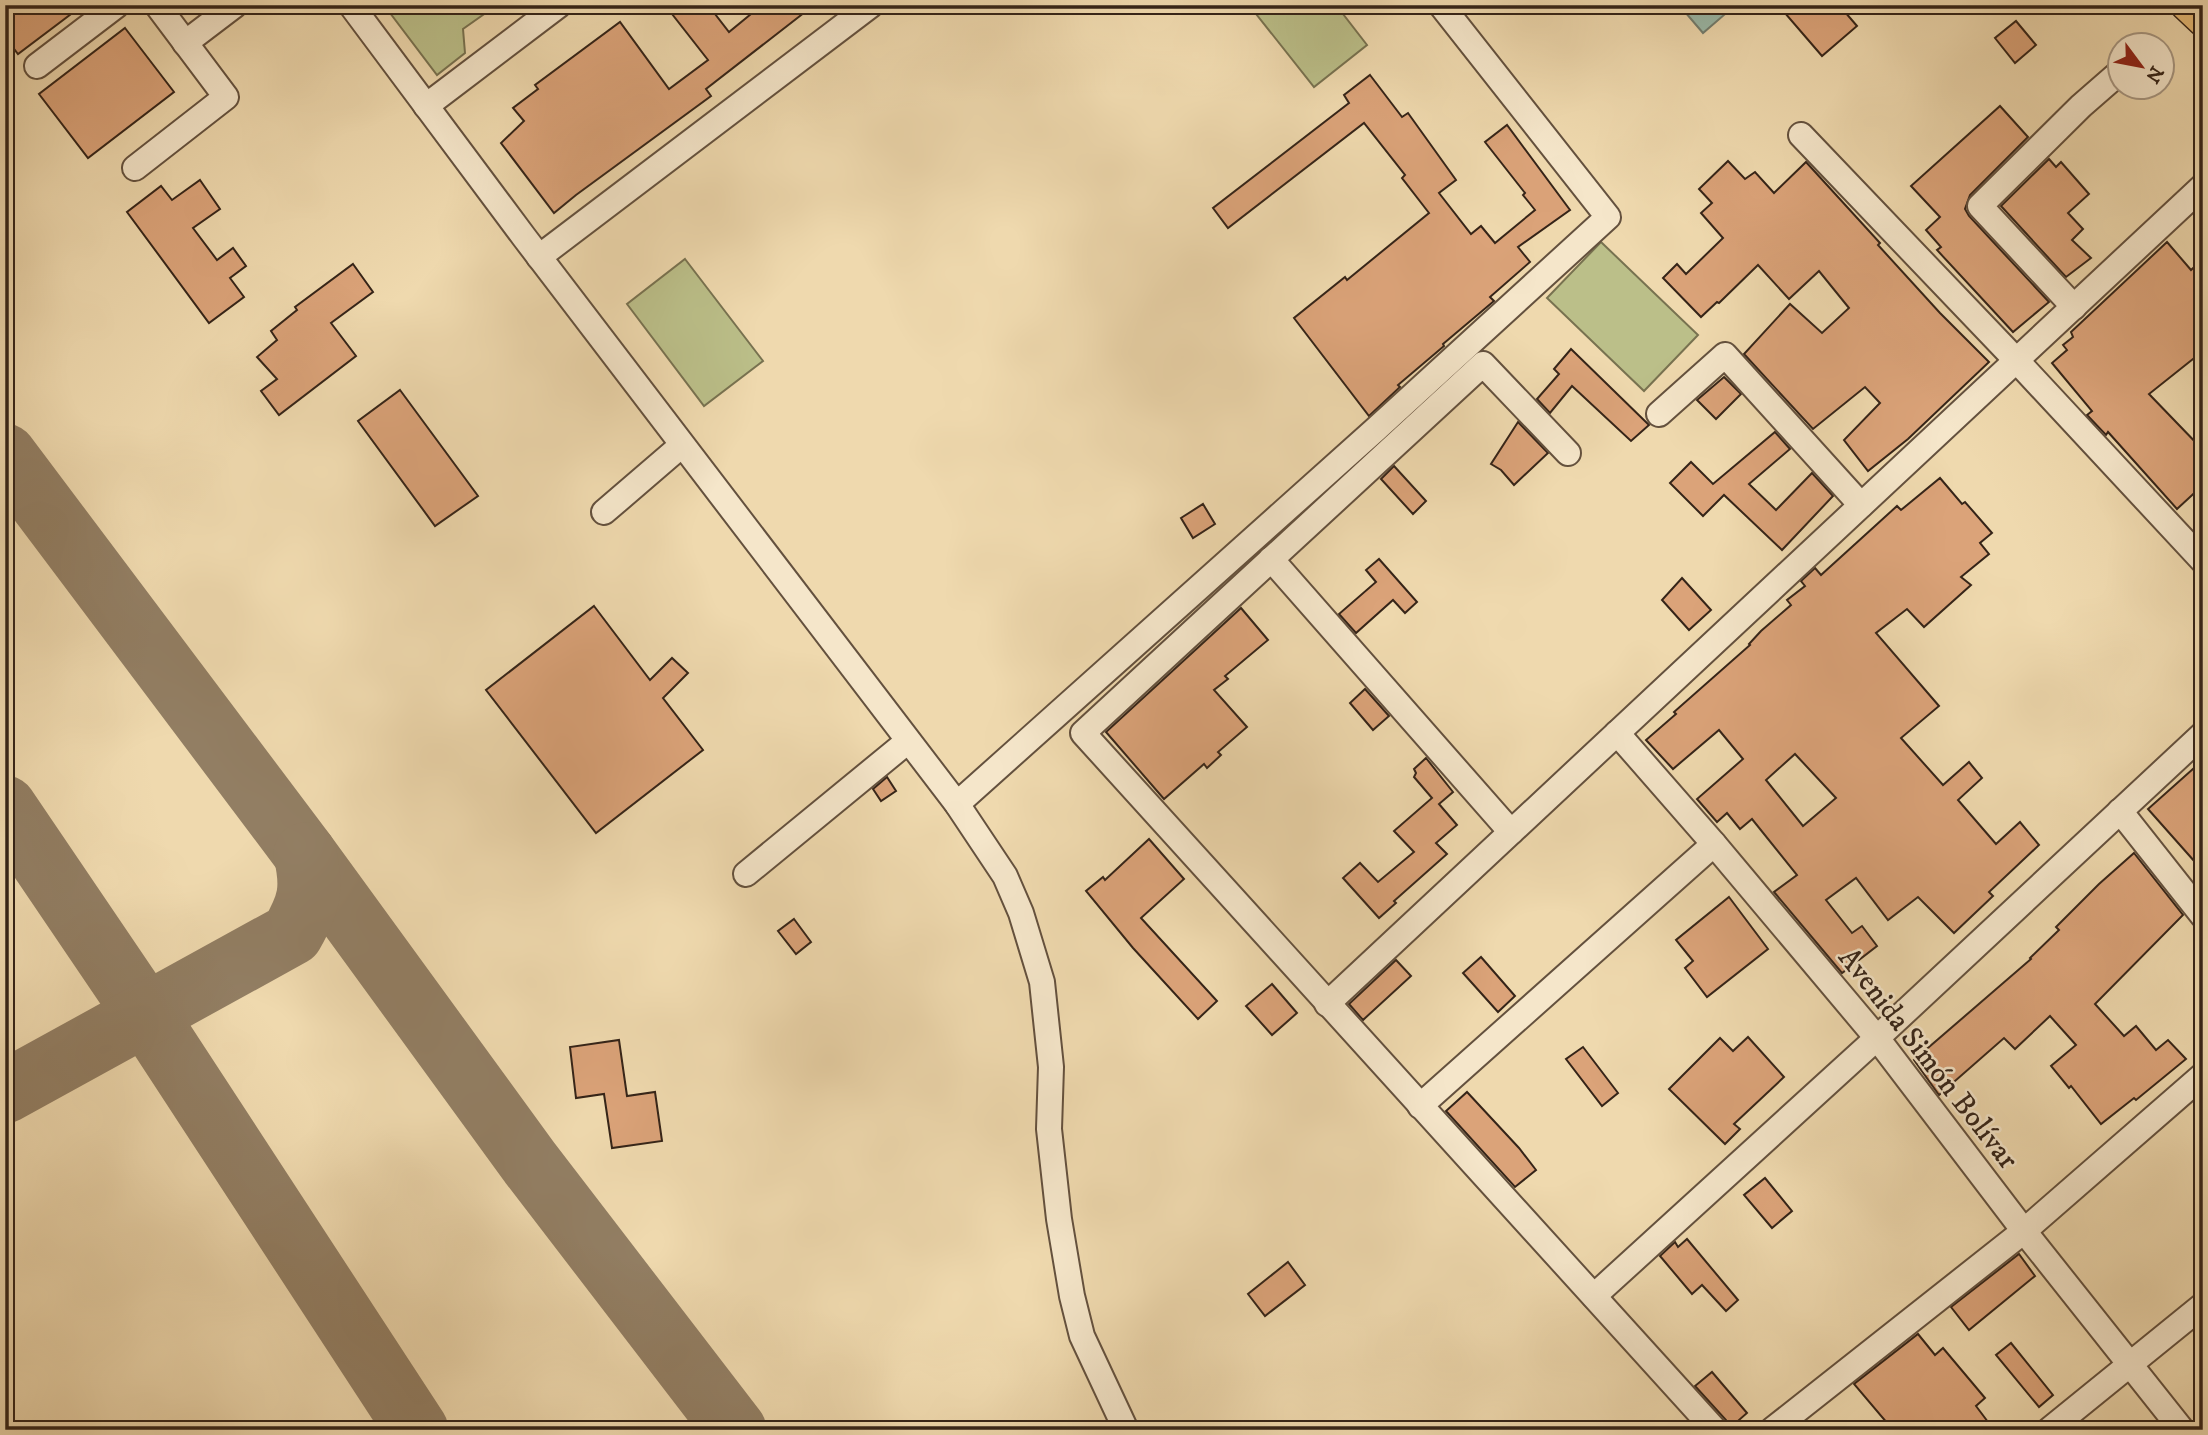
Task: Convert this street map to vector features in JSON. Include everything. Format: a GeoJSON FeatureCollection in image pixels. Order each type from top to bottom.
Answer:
{"type":"FeatureCollection","features":[{"type":"Feature","properties":{"kind":"main road"},"geometry":{"type":"LineString","coordinates":[[2186,5],[2203,21]]}},
{"type":"Feature","properties":{"kind":"street"},"geometry":{"type":"LineString","coordinates":[[37,66],[117,5]]}},
{"type":"Feature","properties":{"kind":"street"},"geometry":{"type":"LineString","coordinates":[[135,168],[226,97],[157,5]]}},
{"type":"Feature","properties":{"kind":"street"},"geometry":{"type":"LineString","coordinates":[[185,43],[235,5]]}},
{"type":"Feature","properties":{"kind":"street"},"geometry":{"type":"LineString","coordinates":[[351,5],[539,257],[957,804],[1005,876],[1021,913],[1042,982],[1052,1067],[1049,1129],[1059,1219],[1072,1296],[1082,1336],[1126,1430]]}},
{"type":"Feature","properties":{"kind":"street"},"geometry":{"type":"LineString","coordinates":[[426,106],[559,5]]}},
{"type":"Feature","properties":{"kind":"street"},"geometry":{"type":"LineString","coordinates":[[539,257],[871,5]]}},
{"type":"Feature","properties":{"kind":"street"},"geometry":{"type":"LineString","coordinates":[[957,804],[1375,430],[1608,217],[1441,5]]}},
{"type":"Feature","properties":{"kind":"street"},"geometry":{"type":"LineString","coordinates":[[2074,307],[1980,206],[2106,84]]}},
{"type":"Feature","properties":{"kind":"street"},"geometry":{"type":"LineString","coordinates":[[1801,135],[2017,360],[2203,561]]}},
{"type":"Feature","properties":{"kind":"street"},"geometry":{"type":"LineString","coordinates":[[1327,1004],[2203,186]]}},
{"type":"Feature","properties":{"kind":"street"},"geometry":{"type":"LineString","coordinates":[[1659,414],[1725,355],[1861,505]]}},
{"type":"Feature","properties":{"kind":"street"},"geometry":{"type":"LineString","coordinates":[[1568,453],[1483,364],[1083,733],[1715,1430]]}},
{"type":"Feature","properties":{"kind":"street"},"geometry":{"type":"LineString","coordinates":[[604,512],[682,445]]}},
{"type":"Feature","properties":{"kind":"street"},"geometry":{"type":"LineString","coordinates":[[1271,559],[1511,832]]}},
{"type":"Feature","properties":{"kind":"street","name":"Avenida Simón Bolívar"},"geometry":{"type":"LineString","coordinates":[[1617,733],[1877,1038],[2024,1231],[2182,1430]]}},
{"type":"Feature","properties":{"kind":"street"},"geometry":{"type":"LineString","coordinates":[[1594,1296],[1877,1038],[2203,734]]}},
{"type":"Feature","properties":{"kind":"street"},"geometry":{"type":"LineString","coordinates":[[746,874],[908,741]]}},
{"type":"Feature","properties":{"kind":"street"},"geometry":{"type":"LineString","coordinates":[[2120,811],[2203,916]]}},
{"type":"Feature","properties":{"kind":"street"},"geometry":{"type":"LineString","coordinates":[[1420,1106],[1714,844]]}},
{"type":"Feature","properties":{"kind":"street"},"geometry":{"type":"LineString","coordinates":[[1772,1430],[2024,1231],[2203,1075]]}},
{"type":"Feature","properties":{"kind":"street"},"geometry":{"type":"LineString","coordinates":[[2049,1430],[2203,1305]]}},
{"type":"Feature","properties":{"kind":"green space"},"geometry":{"type":"Polygon","coordinates":[[[384,5],[497,5],[463,29],[465,53],[437,75],[384,5]]]}},
{"type":"Feature","properties":{"kind":"green space"},"geometry":{"type":"Polygon","coordinates":[[[1249,5],[1336,5],[1367,45],[1314,87],[1249,5]]]}},
{"type":"Feature","properties":{"kind":"green space"},"geometry":{"type":"Polygon","coordinates":[[[1601,242],[1698,335],[1644,391],[1547,298],[1601,242]]]}},
{"type":"Feature","properties":{"kind":"green space"},"geometry":{"type":"Polygon","coordinates":[[[685,259],[763,361],[704,406],[627,304],[685,259]]]}},
{"type":"Feature","properties":{"kind":"shaded area"},"geometry":{"type":"Polygon","coordinates":[[[1679,5],[1715,5],[1724,15],[1703,33],[1679,5]]]}},
{"type":"Feature","properties":{"kind":"building"},"geometry":{"type":"Polygon","coordinates":[[[5,5],[83,5],[18,54],[5,37],[5,5]]]}},
{"type":"Feature","properties":{"kind":"building"},"geometry":{"type":"Polygon","coordinates":[[[665,5],[708,5],[729,32],[762,5],[814,5],[706,89],[711,96],[554,213],[501,143],[524,121],[513,108],[538,89],[535,85],[620,22],[669,89],[708,60],[665,5]]]}},
{"type":"Feature","properties":{"kind":"building"},"geometry":{"type":"Polygon","coordinates":[[[1778,5],[1839,5],[1857,26],[1822,56],[1778,5]]]}},
{"type":"Feature","properties":{"kind":"building"},"geometry":{"type":"Polygon","coordinates":[[[2016,21],[2036,45],[2015,63],[1995,38],[2016,21]]]}},
{"type":"Feature","properties":{"kind":"building"},"geometry":{"type":"Polygon","coordinates":[[[125,28],[174,92],[88,158],[39,94],[125,28]]]}},
{"type":"Feature","properties":{"kind":"building"},"geometry":{"type":"Polygon","coordinates":[[[1370,75],[1402,117],[1408,113],[1456,180],[1439,193],[1471,234],[1481,226],[1495,243],[1535,210],[1485,142],[1507,125],[1570,210],[1518,247],[1530,262],[1490,297],[1494,301],[1398,385],[1400,387],[1369,416],[1294,318],[1345,277],[1347,280],[1429,213],[1402,178],[1405,175],[1364,123],[1228,228],[1213,208],[1349,103],[1344,95],[1370,75]]]}},
{"type":"Feature","properties":{"kind":"building"},"geometry":{"type":"Polygon","coordinates":[[[2000,106],[2028,137],[1970,195],[1965,209],[2049,302],[2013,332],[1937,250],[1941,247],[1926,230],[1940,217],[1911,186],[2000,106]]]}},
{"type":"Feature","properties":{"kind":"building"},"geometry":{"type":"Polygon","coordinates":[[[2049,159],[2056,167],[2061,162],[2089,194],[2068,213],[2083,229],[2072,240],[2091,258],[2066,277],[2001,206],[2049,159]]]}},
{"type":"Feature","properties":{"kind":"building"},"geometry":{"type":"Polygon","coordinates":[[[1728,161],[1745,179],[1755,172],[1774,193],[1806,162],[1940,313],[1989,362],[1908,439],[1868,471],[1844,440],[1880,403],[1865,387],[1813,429],[1744,354],[1790,304],[1822,333],[1849,308],[1819,271],[1789,299],[1758,265],[1701,317],[1663,278],[1677,264],[1686,274],[1723,238],[1701,213],[1712,203],[1699,189],[1728,161]]]}},
{"type":"Feature","properties":{"kind":"building"},"geometry":{"type":"Polygon","coordinates":[[[200,180],[220,209],[193,228],[217,260],[233,248],[246,266],[230,278],[244,297],[209,323],[127,212],[161,186],[172,200],[200,180]]]}},
{"type":"Feature","properties":{"kind":"building"},"geometry":{"type":"Polygon","coordinates":[[[2167,242],[2191,270],[2203,259],[2203,351],[2149,394],[2203,450],[2203,485],[2177,509],[2108,432],[2106,435],[2087,415],[2092,411],[2052,363],[2067,350],[2063,345],[2073,337],[2071,332],[2167,242]]]}},
{"type":"Feature","properties":{"kind":"building"},"geometry":{"type":"Polygon","coordinates":[[[353,264],[373,292],[331,323],[356,356],[279,415],[261,391],[277,379],[257,357],[277,340],[271,331],[297,310],[295,307],[353,264]]]}},
{"type":"Feature","properties":{"kind":"building"},"geometry":{"type":"Polygon","coordinates":[[[1571,349],[1649,425],[1631,441],[1572,386],[1550,413],[1537,399],[1559,374],[1554,369],[1571,349]]]}},
{"type":"Feature","properties":{"kind":"building"},"geometry":{"type":"Polygon","coordinates":[[[1724,377],[1741,394],[1716,419],[1697,400],[1724,377]]]}},
{"type":"Feature","properties":{"kind":"building"},"geometry":{"type":"Polygon","coordinates":[[[400,390],[478,496],[435,526],[358,421],[400,390]]]}},
{"type":"Feature","properties":{"kind":"building"},"geometry":{"type":"Polygon","coordinates":[[[1518,422],[1548,453],[1514,485],[1501,470],[1491,464],[1518,422]]]}},
{"type":"Feature","properties":{"kind":"building"},"geometry":{"type":"Polygon","coordinates":[[[1775,432],[1790,449],[1749,484],[1776,510],[1812,473],[1833,496],[1782,550],[1724,495],[1703,516],[1670,483],[1691,462],[1713,484],[1775,432]]]}},
{"type":"Feature","properties":{"kind":"building"},"geometry":{"type":"Polygon","coordinates":[[[1394,466],[1426,501],[1413,514],[1381,479],[1394,466]]]}},
{"type":"Feature","properties":{"kind":"building"},"geometry":{"type":"Polygon","coordinates":[[[1940,478],[1992,533],[1980,543],[1989,554],[1961,577],[1971,585],[1924,627],[1907,609],[1876,633],[1939,706],[1901,738],[1943,785],[1969,762],[1982,778],[1958,800],[1996,844],[2020,822],[2039,845],[1989,892],[1993,896],[1954,933],[1918,897],[1888,920],[1856,878],[1826,900],[1852,933],[1862,926],[1877,946],[1842,973],[1774,892],[1797,875],[1752,819],[1740,829],[1727,813],[1717,822],[1697,799],[1743,759],[1719,730],[1673,769],[1646,740],[1791,605],[1787,600],[1805,586],[1801,581],[1815,568],[1821,575],[1897,506],[1901,510],[1940,478]],[[1795,754],[1766,780],[1803,826],[1836,798],[1795,754]]]}},
{"type":"Feature","properties":{"kind":"building"},"geometry":{"type":"Polygon","coordinates":[[[1203,504],[1215,524],[1193,538],[1181,518],[1203,504]]]}},
{"type":"Feature","properties":{"kind":"building"},"geometry":{"type":"Polygon","coordinates":[[[1379,559],[1417,602],[1405,613],[1393,600],[1356,633],[1339,614],[1376,582],[1366,570],[1379,559]]]}},
{"type":"Feature","properties":{"kind":"building"},"geometry":{"type":"Polygon","coordinates":[[[1682,578],[1711,610],[1689,630],[1662,600],[1682,578]]]}},
{"type":"Feature","properties":{"kind":"building"},"geometry":{"type":"Polygon","coordinates":[[[594,606],[650,680],[672,658],[688,673],[663,698],[703,750],[596,833],[486,690],[594,606]]]}},
{"type":"Feature","properties":{"kind":"building"},"geometry":{"type":"Polygon","coordinates":[[[1241,608],[1268,640],[1225,676],[1228,679],[1214,690],[1247,727],[1218,752],[1221,755],[1207,768],[1204,764],[1164,799],[1106,732],[1241,608]]]}},
{"type":"Feature","properties":{"kind":"building"},"geometry":{"type":"Polygon","coordinates":[[[1365,689],[1389,716],[1373,730],[1350,703],[1365,689]]]}},
{"type":"Feature","properties":{"kind":"building"},"geometry":{"type":"Polygon","coordinates":[[[1426,758],[1453,792],[1439,804],[1457,825],[1436,843],[1447,854],[1379,918],[1343,878],[1360,863],[1378,882],[1414,852],[1394,831],[1432,798],[1414,777],[1414,769],[1426,758]]]}},
{"type":"Feature","properties":{"kind":"building"},"geometry":{"type":"Polygon","coordinates":[[[2203,760],[2203,871],[2148,809],[2203,760]]]}},
{"type":"Feature","properties":{"kind":"building"},"geometry":{"type":"Polygon","coordinates":[[[887,777],[896,791],[881,801],[873,789],[887,777]]]}},
{"type":"Feature","properties":{"kind":"building"},"geometry":{"type":"Polygon","coordinates":[[[1149,839],[1184,879],[1141,918],[1217,1001],[1198,1019],[1133,948],[1086,891],[1103,877],[1105,880],[1149,839]]]}},
{"type":"Feature","properties":{"kind":"building"},"geometry":{"type":"Polygon","coordinates":[[[2134,853],[2183,915],[2095,1004],[2124,1036],[2136,1026],[2156,1050],[2168,1040],[2186,1059],[2136,1100],[2134,1098],[2101,1124],[2051,1066],[2076,1045],[2050,1016],[2015,1049],[2004,1038],[1939,1095],[1914,1060],[2031,959],[2059,930],[2056,927],[2134,853]]]}},
{"type":"Feature","properties":{"kind":"building"},"geometry":{"type":"Polygon","coordinates":[[[1729,897],[1768,949],[1707,997],[1685,968],[1693,961],[1676,940],[1729,897]]]}},
{"type":"Feature","properties":{"kind":"building"},"geometry":{"type":"Polygon","coordinates":[[[794,919],[811,942],[796,954],[778,931],[794,919]]]}},
{"type":"Feature","properties":{"kind":"building"},"geometry":{"type":"Polygon","coordinates":[[[1481,957],[1515,996],[1498,1012],[1463,973],[1481,957]]]}},
{"type":"Feature","properties":{"kind":"building"},"geometry":{"type":"Polygon","coordinates":[[[1396,960],[1411,976],[1363,1020],[1349,1004],[1396,960]]]}},
{"type":"Feature","properties":{"kind":"building"},"geometry":{"type":"Polygon","coordinates":[[[1272,984],[1297,1013],[1272,1035],[1246,1006],[1272,984]]]}},
{"type":"Feature","properties":{"kind":"building"},"geometry":{"type":"Polygon","coordinates":[[[1748,1037],[1784,1077],[1734,1124],[1740,1129],[1725,1144],[1669,1089],[1720,1038],[1733,1051],[1748,1037]]]}},
{"type":"Feature","properties":{"kind":"building"},"geometry":{"type":"Polygon","coordinates":[[[619,1040],[627,1096],[655,1092],[662,1141],[612,1148],[604,1094],[576,1098],[570,1047],[619,1040]]]}},
{"type":"Feature","properties":{"kind":"building"},"geometry":{"type":"Polygon","coordinates":[[[1583,1047],[1618,1093],[1602,1106],[1566,1059],[1583,1047]]]}},
{"type":"Feature","properties":{"kind":"building"},"geometry":{"type":"Polygon","coordinates":[[[1467,1092],[1536,1170],[1515,1187],[1446,1111],[1467,1092]]]}},
{"type":"Feature","properties":{"kind":"building"},"geometry":{"type":"Polygon","coordinates":[[[1765,1178],[1792,1211],[1772,1228],[1744,1195],[1765,1178]]]}},
{"type":"Feature","properties":{"kind":"building"},"geometry":{"type":"Polygon","coordinates":[[[1687,1239],[1738,1300],[1726,1311],[1702,1285],[1692,1294],[1660,1256],[1675,1242],[1678,1247],[1687,1239]]]}},
{"type":"Feature","properties":{"kind":"building"},"geometry":{"type":"Polygon","coordinates":[[[2019,1254],[2035,1276],[1969,1330],[1951,1307],[2019,1254]]]}},
{"type":"Feature","properties":{"kind":"building"},"geometry":{"type":"Polygon","coordinates":[[[1288,1262],[1305,1285],[1265,1316],[1248,1294],[1288,1262]]]}},
{"type":"Feature","properties":{"kind":"building"},"geometry":{"type":"Polygon","coordinates":[[[1918,1334],[1935,1355],[1943,1348],[1985,1398],[1976,1406],[1994,1430],[1893,1430],[1854,1384],[1918,1334]]]}},
{"type":"Feature","properties":{"kind":"building"},"geometry":{"type":"Polygon","coordinates":[[[2011,1343],[2053,1395],[2039,1407],[1996,1355],[2011,1343]]]}},
{"type":"Feature","properties":{"kind":"building"},"geometry":{"type":"Polygon","coordinates":[[[1712,1372],[1747,1413],[1730,1428],[1695,1386],[1712,1372]]]}},
{"type":"Feature","properties":{"kind":"taxiway"},"geometry":{"type":"LineString","coordinates":[[5,455],[305,854],[530,1163],[735,1430]]}},
{"type":"Feature","properties":{"kind":"taxiway"},"geometry":{"type":"LineString","coordinates":[[5,807],[146,1015],[417,1430]]}},
{"type":"Feature","properties":{"kind":"taxiway"},"geometry":{"type":"LineString","coordinates":[[5,1092],[292,934],[308,896],[309,877],[305,854]]}}]}
